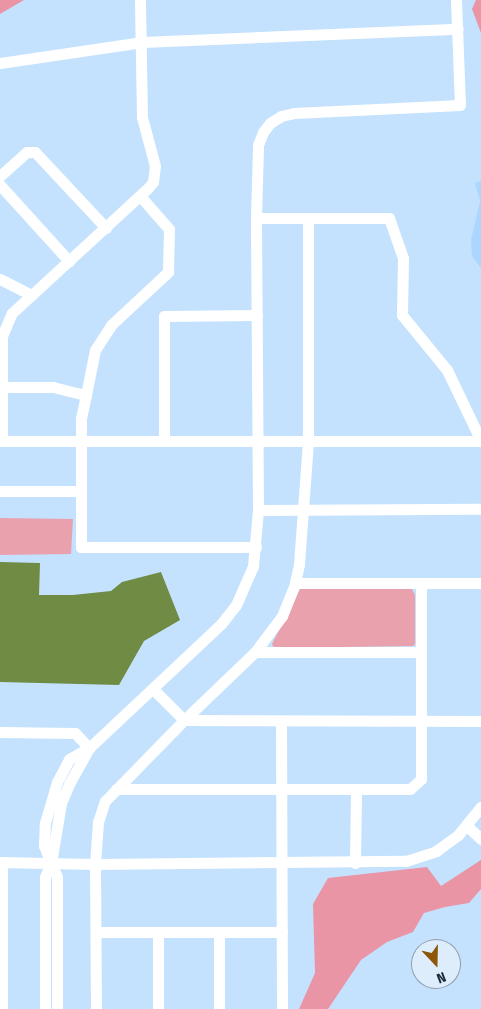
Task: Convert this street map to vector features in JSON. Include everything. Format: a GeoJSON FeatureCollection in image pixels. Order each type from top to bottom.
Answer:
{"type":"FeatureCollection","features":[{"type":"Feature","properties":{"kind":"street"},"geometry":{"type":"LineString","coordinates":[[140,0],[142,117],[155,174],[152,182],[140,196],[12,313],[1,336],[1,441],[481,441],[447,370],[402,315],[403,258],[389,218],[256,218]]}},
{"type":"Feature","properties":{"kind":"street"},"geometry":{"type":"LineString","coordinates":[[57,1009],[57,877],[44,846],[45,822],[57,782],[69,759],[89,748],[221,624],[236,605],[250,573],[256,547],[258,510],[256,218],[258,144],[263,132],[270,123],[281,116],[294,113],[460,105],[456,0]]}},
{"type":"Feature","properties":{"kind":"street"},"geometry":{"type":"LineString","coordinates":[[0,63],[142,42],[458,29]]}},
{"type":"Feature","properties":{"kind":"street"},"geometry":{"type":"LineString","coordinates":[[0,176],[27,152],[36,152],[106,228]]}},
{"type":"Feature","properties":{"kind":"street"},"geometry":{"type":"LineString","coordinates":[[0,185],[69,261]]}},
{"type":"Feature","properties":{"kind":"street"},"geometry":{"type":"LineString","coordinates":[[140,196],[169,228],[168,272],[112,325],[95,350],[81,418],[81,546],[256,547]]}},
{"type":"Feature","properties":{"kind":"street"},"geometry":{"type":"LineString","coordinates":[[96,1009],[95,864],[98,822],[105,801],[184,720],[255,652],[282,616],[296,583],[308,441],[308,218]]}},
{"type":"Feature","properties":{"kind":"street"},"geometry":{"type":"LineString","coordinates":[[0,279],[32,295]]}},
{"type":"Feature","properties":{"kind":"street"},"geometry":{"type":"LineString","coordinates":[[164,441],[164,316],[257,315]]}},
{"type":"Feature","properties":{"kind":"street"},"geometry":{"type":"LineString","coordinates":[[1,387],[53,386],[86,395]]}},
{"type":"Feature","properties":{"kind":"street"},"geometry":{"type":"LineString","coordinates":[[0,491],[81,491]]}},
{"type":"Feature","properties":{"kind":"street"},"geometry":{"type":"LineString","coordinates":[[258,510],[481,509]]}},
{"type":"Feature","properties":{"kind":"street"},"geometry":{"type":"LineString","coordinates":[[296,583],[481,583]]}},
{"type":"Feature","properties":{"kind":"street"},"geometry":{"type":"LineString","coordinates":[[116,789],[410,789],[421,779],[420,584]]}},
{"type":"Feature","properties":{"kind":"street"},"geometry":{"type":"LineString","coordinates":[[255,652],[421,652]]}},
{"type":"Feature","properties":{"kind":"street"},"geometry":{"type":"LineString","coordinates":[[153,689],[184,720],[481,721]]}},
{"type":"Feature","properties":{"kind":"street"},"geometry":{"type":"LineString","coordinates":[[281,720],[282,1009]]}},
{"type":"Feature","properties":{"kind":"street"},"geometry":{"type":"LineString","coordinates":[[0,732],[75,733],[89,748]]}},
{"type":"Feature","properties":{"kind":"street"},"geometry":{"type":"LineString","coordinates":[[355,863],[356,789]]}},
{"type":"Feature","properties":{"kind":"street"},"geometry":{"type":"LineString","coordinates":[[2,1009],[1,862],[95,864],[355,863],[406,861],[436,851],[467,826],[481,807]]}},
{"type":"Feature","properties":{"kind":"street"},"geometry":{"type":"LineString","coordinates":[[467,826],[481,839]]}},
{"type":"Feature","properties":{"kind":"street"},"geometry":{"type":"LineString","coordinates":[[45,1009],[45,877],[51,863]]}},
{"type":"Feature","properties":{"kind":"street"},"geometry":{"type":"LineString","coordinates":[[96,932],[282,932]]}},
{"type":"Feature","properties":{"kind":"street"},"geometry":{"type":"LineString","coordinates":[[158,932],[158,1009]]}},
{"type":"Feature","properties":{"kind":"street"},"geometry":{"type":"LineString","coordinates":[[219,932],[220,1009]]}},
{"type":"Feature","properties":{"kind":"shaded area"},"geometry":{"type":"Polygon","coordinates":[[[0,0],[24,0],[0,14],[0,0]]]}},
{"type":"Feature","properties":{"kind":"shaded area"},"geometry":{"type":"Polygon","coordinates":[[[476,0],[481,0],[481,33],[472,9],[476,0]]]}},
{"type":"Feature","properties":{"kind":"shaded area"},"geometry":{"type":"Polygon","coordinates":[[[481,181],[481,268],[472,256],[471,240],[480,201],[475,183],[481,181]]]}},
{"type":"Feature","properties":{"kind":"shaded area"},"geometry":{"type":"Polygon","coordinates":[[[0,518],[73,519],[71,554],[0,555],[0,518]]]}},
{"type":"Feature","properties":{"kind":"shaded area"},"geometry":{"type":"Polygon","coordinates":[[[0,562],[40,563],[39,595],[73,595],[111,591],[122,582],[161,572],[180,620],[144,641],[119,685],[0,682],[0,562]]]}},
{"type":"Feature","properties":{"kind":"shaded area"},"geometry":{"type":"Polygon","coordinates":[[[300,589],[412,589],[415,595],[415,644],[413,646],[274,648],[272,644],[300,589]]]}},
{"type":"Feature","properties":{"kind":"shaded area"},"geometry":{"type":"Polygon","coordinates":[[[481,860],[481,889],[469,903],[424,913],[413,932],[387,942],[361,960],[328,1009],[299,1009],[315,973],[313,904],[328,878],[427,867],[441,886],[481,860]]]}}]}
